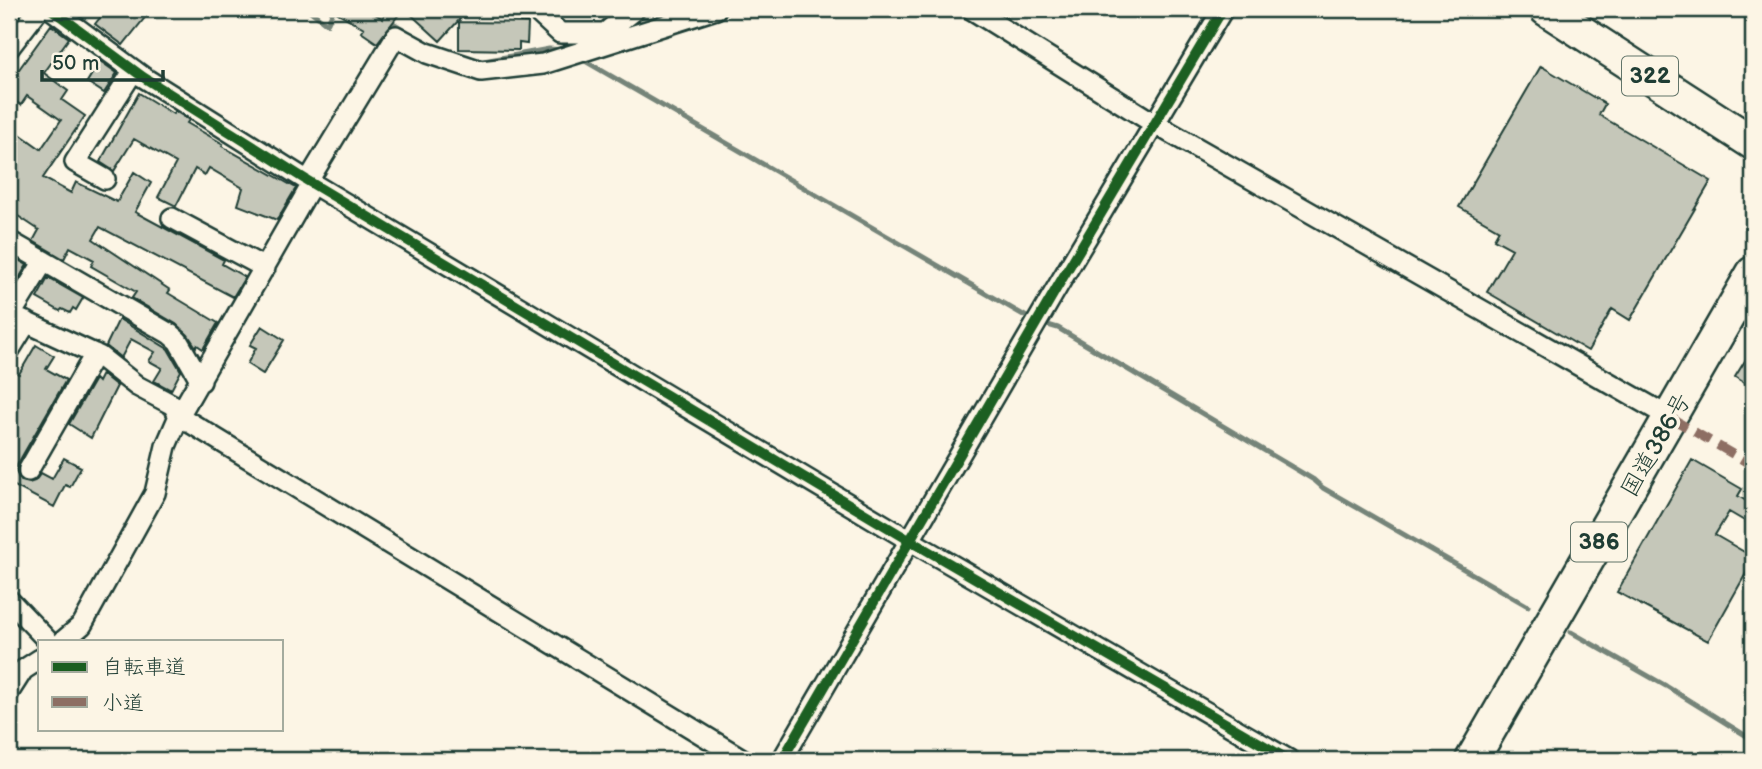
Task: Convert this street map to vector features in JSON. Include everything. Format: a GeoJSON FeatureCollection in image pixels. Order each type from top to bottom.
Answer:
{"type":"FeatureCollection","features":[{"type":"Feature","properties":{"kind":"highway","name":"322"},"geometry":{"type":"LineString","coordinates":[[1546,9],[1753,143]]}},
{"type":"Feature","properties":{"kind":"highway","name":"国道386号"},"geometry":{"type":"LineString","coordinates":[[1472,760],[1753,274]]}},
{"type":"Feature","properties":{"kind":"street"},"geometry":{"type":"LineString","coordinates":[[9,48],[38,9]]}},
{"type":"Feature","properties":{"kind":"street"},"geometry":{"type":"LineString","coordinates":[[51,9],[134,70],[310,183],[909,540],[1289,760]]}},
{"type":"Feature","properties":{"kind":"street"},"geometry":{"type":"LineString","coordinates":[[534,9],[560,33],[605,33],[635,9]]}},
{"type":"Feature","properties":{"kind":"street"},"geometry":{"type":"LineString","coordinates":[[64,640],[82,625],[155,493],[166,446],[179,415],[201,381],[310,183],[396,36],[427,53],[481,71],[543,64],[716,9]]}},
{"type":"Feature","properties":{"kind":"street"},"geometry":{"type":"LineString","coordinates":[[971,9],[1155,124],[1671,418]]}},
{"type":"Feature","properties":{"kind":"street"},"geometry":{"type":"LineString","coordinates":[[782,760],[1223,9]]}},
{"type":"Feature","properties":{"kind":"street"},"geometry":{"type":"LineString","coordinates":[[105,179],[75,162],[134,70]]}},
{"type":"Feature","properties":{"kind":"street"},"geometry":{"type":"LineString","coordinates":[[172,218],[265,268]]}},
{"type":"Feature","properties":{"kind":"street"},"geometry":{"type":"LineString","coordinates":[[9,241],[170,334],[178,341],[201,381]]}},
{"type":"Feature","properties":{"kind":"street"},"geometry":{"type":"LineString","coordinates":[[9,351],[16,315],[44,261]]}},
{"type":"Feature","properties":{"kind":"street"},"geometry":{"type":"LineString","coordinates":[[16,315],[95,354],[137,386],[173,405],[179,415],[744,760]]}},
{"type":"Feature","properties":{"kind":"street"},"geometry":{"type":"LineString","coordinates":[[28,471],[95,354]]}},
{"type":"Feature","properties":{"kind":"street"},"geometry":{"type":"LineString","coordinates":[[9,600],[47,640]]}},
{"type":"Feature","properties":{"kind":"street"},"geometry":{"type":"LineString","coordinates":[[9,692],[23,670],[38,660]]}},
{"type":"Feature","properties":{"kind":"building"},"geometry":{"type":"Polygon","coordinates":[[[107,9],[138,9],[147,15],[123,45],[95,24],[107,9]]]}},
{"type":"Feature","properties":{"kind":"building"},"geometry":{"type":"Polygon","coordinates":[[[331,9],[367,9],[383,19],[385,9],[403,9],[377,43],[361,32],[364,28],[331,9]]]}},
{"type":"Feature","properties":{"kind":"building"},"geometry":{"type":"Polygon","coordinates":[[[405,9],[449,9],[460,19],[440,41],[405,9]]]}},
{"type":"Feature","properties":{"kind":"building"},"geometry":{"type":"Polygon","coordinates":[[[459,22],[528,23],[527,44],[519,43],[519,50],[459,49],[459,22]]]}},
{"type":"Feature","properties":{"kind":"building"},"geometry":{"type":"Polygon","coordinates":[[[51,25],[69,38],[44,73],[68,91],[62,100],[85,116],[43,178],[71,193],[76,182],[117,202],[134,172],[151,183],[135,212],[224,260],[222,264],[245,277],[233,297],[100,227],[93,239],[170,290],[168,293],[218,323],[203,349],[197,345],[196,347],[176,324],[132,298],[136,292],[91,266],[94,260],[70,247],[64,259],[33,241],[39,230],[9,210],[9,138],[14,130],[41,149],[61,120],[27,96],[21,105],[9,97],[9,83],[51,25]]]}},
{"type":"Feature","properties":{"kind":"building"},"geometry":{"type":"Polygon","coordinates":[[[100,61],[117,73],[104,93],[87,82],[100,61]]]}},
{"type":"Feature","properties":{"kind":"building"},"geometry":{"type":"Polygon","coordinates":[[[1541,66],[1605,104],[1599,115],[1711,181],[1630,320],[1612,309],[1588,351],[1487,292],[1512,249],[1494,239],[1499,230],[1459,207],[1541,66]]]}},
{"type":"Feature","properties":{"kind":"building"},"geometry":{"type":"Polygon","coordinates":[[[139,93],[173,114],[175,111],[189,120],[187,123],[223,144],[222,146],[296,188],[277,220],[238,205],[243,188],[209,168],[205,175],[195,169],[176,206],[158,197],[176,163],[134,139],[114,171],[100,162],[139,93]]]}},
{"type":"Feature","properties":{"kind":"building"},"geometry":{"type":"Polygon","coordinates":[[[9,255],[27,265],[15,285],[9,282],[9,255]]]}},
{"type":"Feature","properties":{"kind":"building"},"geometry":{"type":"Polygon","coordinates":[[[48,278],[83,298],[76,310],[73,308],[70,313],[62,309],[60,311],[37,298],[48,278]]]}},
{"type":"Feature","properties":{"kind":"building"},"geometry":{"type":"Polygon","coordinates":[[[119,319],[168,349],[181,371],[171,390],[154,381],[162,368],[149,361],[155,352],[131,339],[121,358],[106,346],[119,319]]]}},
{"type":"Feature","properties":{"kind":"building"},"geometry":{"type":"Polygon","coordinates":[[[262,326],[284,340],[263,374],[247,364],[256,348],[250,345],[262,326]]]}},
{"type":"Feature","properties":{"kind":"building"},"geometry":{"type":"Polygon","coordinates":[[[36,345],[54,356],[46,369],[66,380],[17,465],[16,472],[21,481],[29,483],[35,481],[41,473],[52,479],[64,458],[81,467],[70,487],[65,485],[54,507],[11,484],[9,487],[9,382],[14,372],[19,374],[36,345]]]}},
{"type":"Feature","properties":{"kind":"building"},"geometry":{"type":"Polygon","coordinates":[[[1753,348],[1753,388],[1735,377],[1753,348]]]}},
{"type":"Feature","properties":{"kind":"building"},"geometry":{"type":"Polygon","coordinates":[[[102,374],[117,386],[91,438],[69,424],[95,379],[98,382],[102,374]]]}},
{"type":"Feature","properties":{"kind":"building"},"geometry":{"type":"Polygon","coordinates":[[[1692,460],[1742,489],[1738,496],[1753,505],[1753,526],[1729,512],[1715,535],[1753,557],[1753,561],[1708,641],[1617,592],[1692,460]]]}},
{"type":"Feature","properties":{"kind":"waterway"},"geometry":{"type":"LineString","coordinates":[[308,9],[327,24],[334,9]]}},
{"type":"Feature","properties":{"kind":"waterway"},"geometry":{"type":"LineString","coordinates":[[375,9],[406,31]]}},
{"type":"Feature","properties":{"kind":"waterway"},"geometry":{"type":"LineString","coordinates":[[478,62],[549,49],[565,50]]}},
{"type":"Feature","properties":{"kind":"waterway"},"geometry":{"type":"LineString","coordinates":[[580,58],[1032,320]]}},
{"type":"Feature","properties":{"kind":"waterway"},"geometry":{"type":"LineString","coordinates":[[1041,323],[1058,328],[1314,480],[1323,488],[1528,606]]}},
{"type":"Feature","properties":{"kind":"waterway"},"geometry":{"type":"LineString","coordinates":[[1571,632],[1753,740]]}},
{"type":"Feature","properties":{"kind":"marked path"},"geometry":{"type":"LineString","coordinates":[[1671,418],[1753,466]]}},
{"type":"Feature","properties":{"kind":"cycle path"},"geometry":{"type":"LineString","coordinates":[[51,9],[143,77],[308,181],[909,540],[1289,760]]}},
{"type":"Feature","properties":{"kind":"cycle path"},"geometry":{"type":"LineString","coordinates":[[782,760],[1062,279],[1223,9]]}}]}
